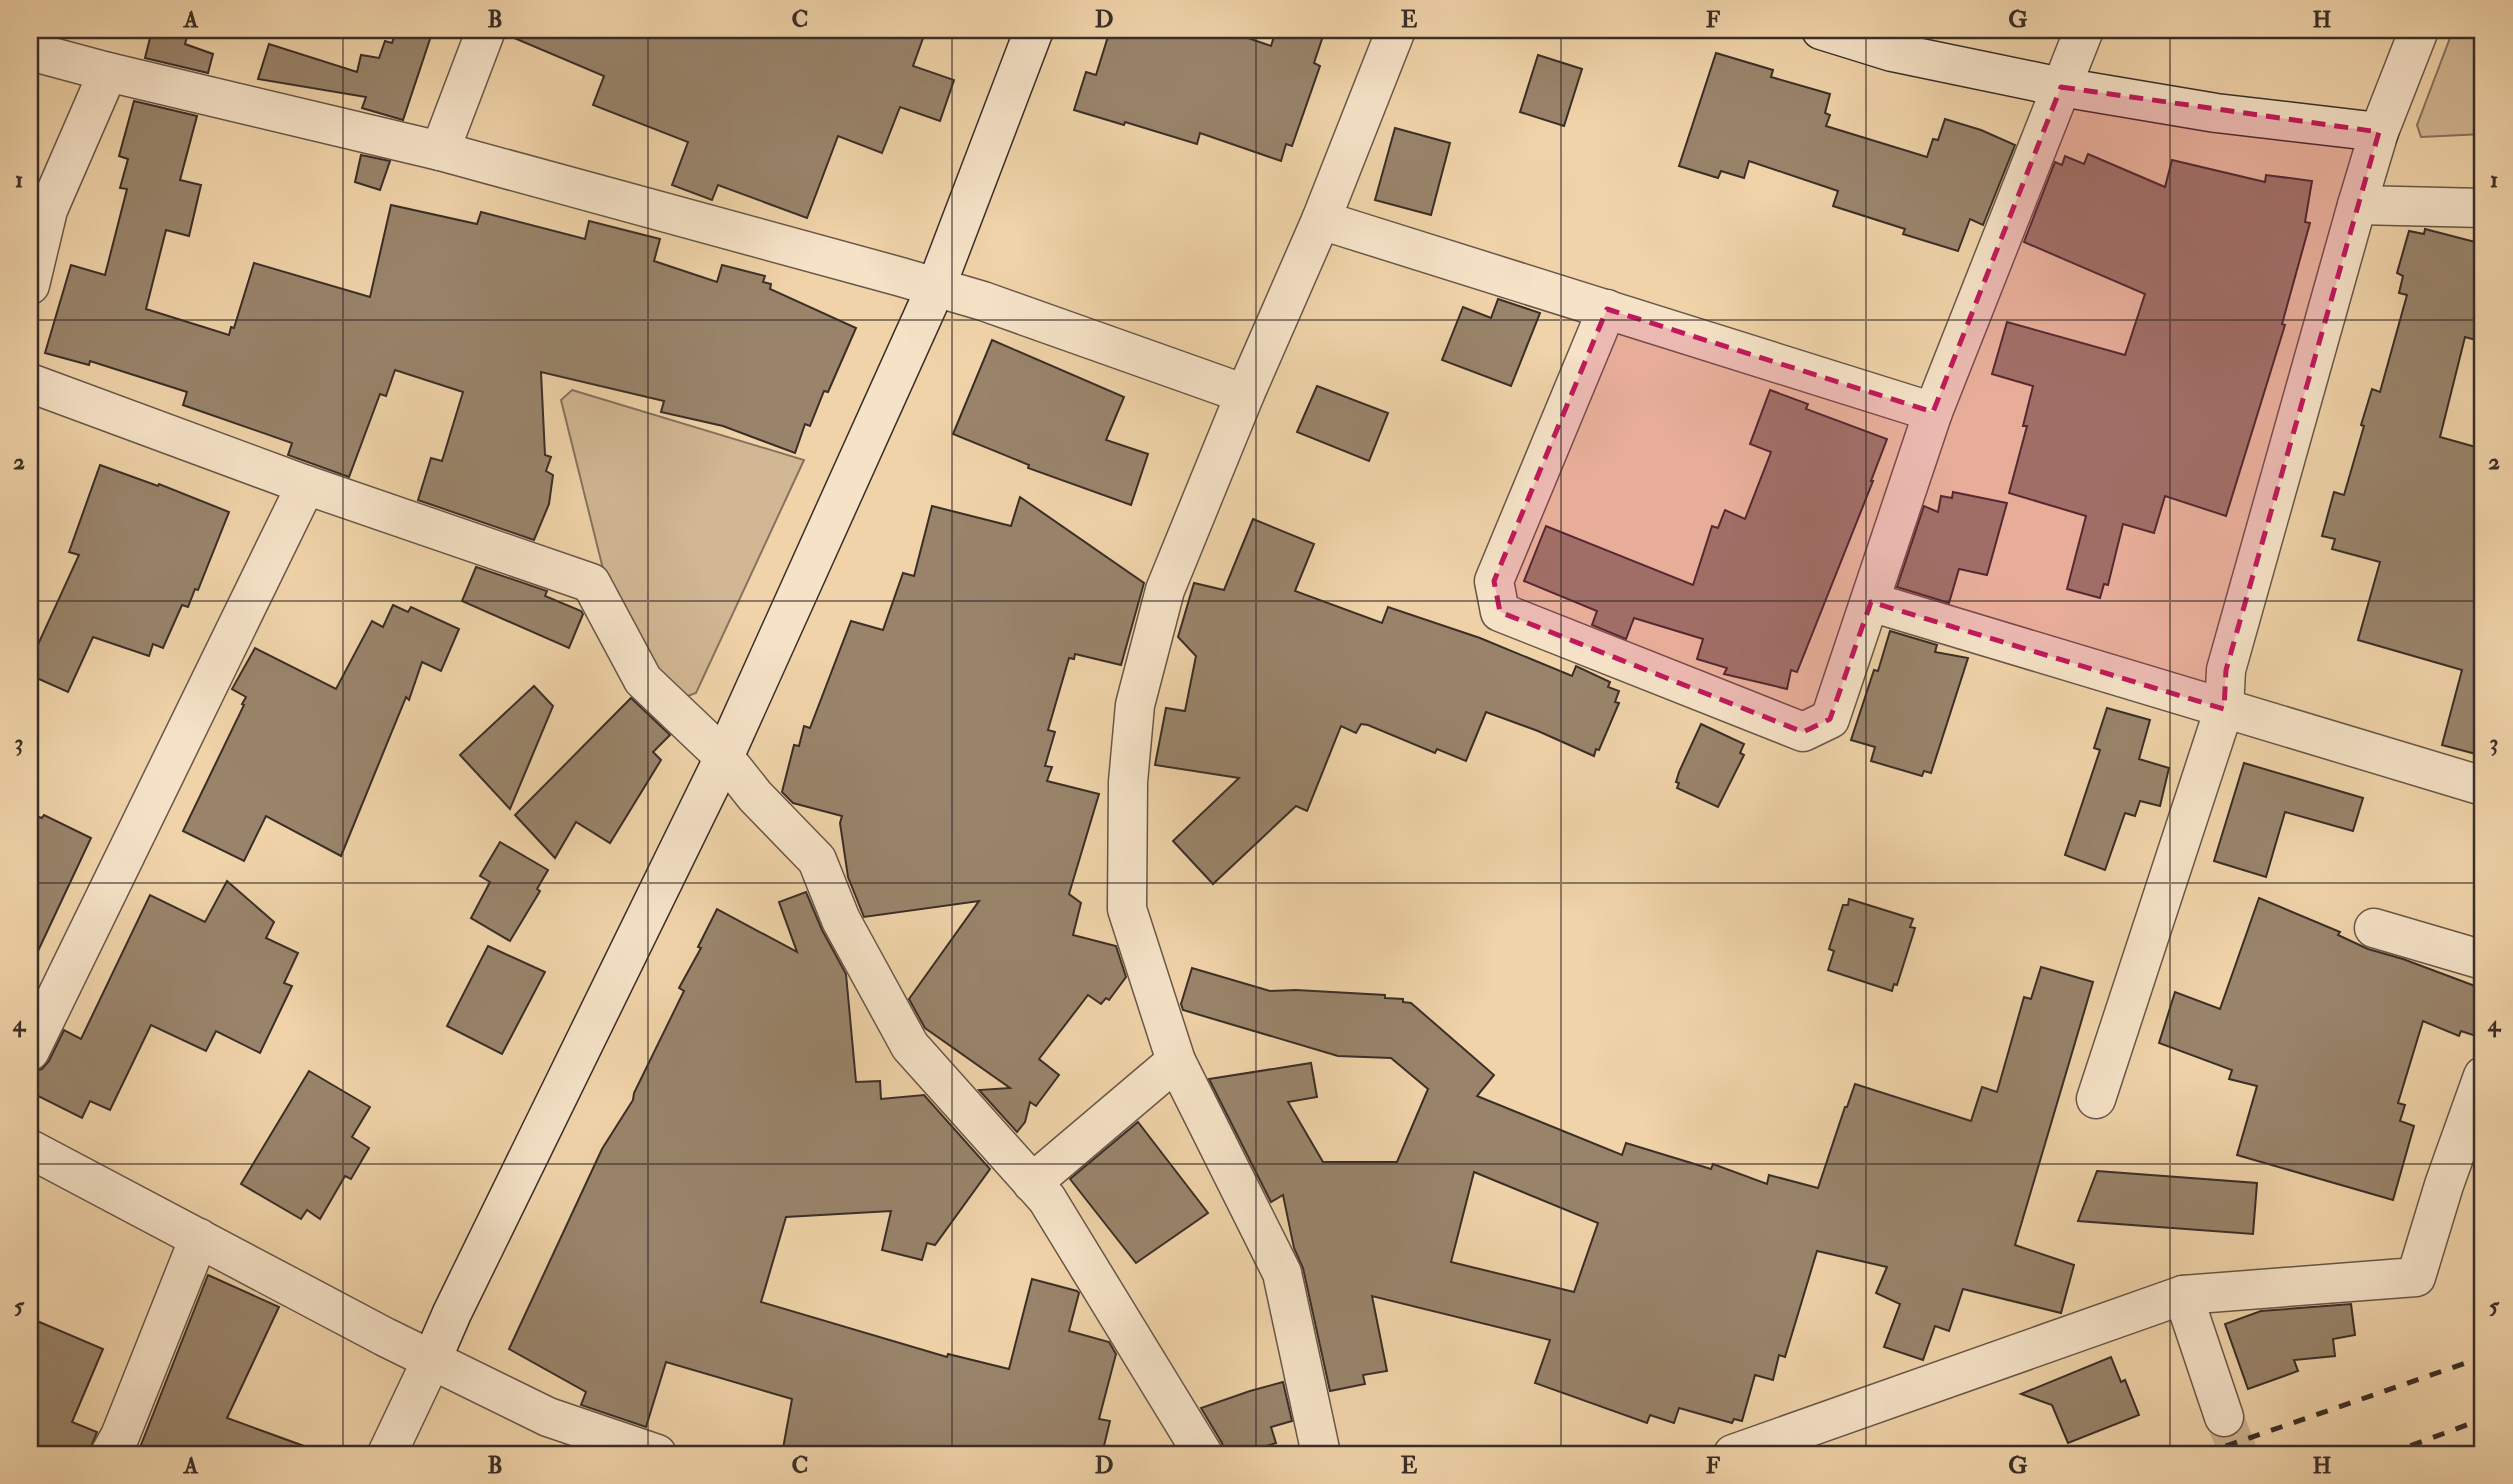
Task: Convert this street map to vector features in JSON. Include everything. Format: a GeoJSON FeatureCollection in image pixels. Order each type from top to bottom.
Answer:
{"type":"FeatureCollection","features":[{"type":"Feature","properties":{"kind":"street"},"geometry":{"type":"LineString","coordinates":[[440,151],[486,30]]}},
{"type":"Feature","properties":{"kind":"street"},"geometry":{"type":"LineString","coordinates":[[387,1454],[452,1313],[724,757],[936,287],[1034,30]]}},
{"type":"Feature","properties":{"kind":"street"},"geometry":{"type":"LineString","coordinates":[[1321,1454],[1282,1273],[1176,1061],[1127,909],[1128,782],[1135,705],[1165,590],[1245,394],[1321,220],[1396,30]]}},
{"type":"Feature","properties":{"kind":"street"},"geometry":{"type":"LineString","coordinates":[[1821,30],[1892,52],[2061,87],[2216,113],[2379,132]]}},
{"type":"Feature","properties":{"kind":"street"},"geometry":{"type":"LineString","coordinates":[[1607,309],[1494,581],[1500,612],[1803,732],[1830,719],[1933,412],[2084,30]]}},
{"type":"Feature","properties":{"kind":"street"},"geometry":{"type":"LineString","coordinates":[[2096,1098],[2224,709],[2226,670],[2379,132],[2420,30]]}},
{"type":"Feature","properties":{"kind":"street"},"geometry":{"type":"LineString","coordinates":[[30,51],[440,151],[936,287],[983,301],[1245,394]]}},
{"type":"Feature","properties":{"kind":"street"},"geometry":{"type":"LineString","coordinates":[[30,285],[48,210],[108,72]]}},
{"type":"Feature","properties":{"kind":"street"},"geometry":{"type":"LineString","coordinates":[[2357,205],[2483,208]]}},
{"type":"Feature","properties":{"kind":"street"},"geometry":{"type":"LineString","coordinates":[[1321,220],[1933,412]]}},
{"type":"Feature","properties":{"kind":"street"},"geometry":{"type":"LineString","coordinates":[[30,383],[306,485],[591,583],[643,680],[724,757],[755,796],[817,860],[841,920],[910,1046],[1046,1199],[1203,1454]]}},
{"type":"Feature","properties":{"kind":"street"},"geometry":{"type":"LineString","coordinates":[[30,1051],[306,485]]}},
{"type":"Feature","properties":{"kind":"street"},"geometry":{"type":"LineString","coordinates":[[1871,602],[2483,786]]}},
{"type":"Feature","properties":{"kind":"street"},"geometry":{"type":"LineString","coordinates":[[2374,928],[2483,960]]}},
{"type":"Feature","properties":{"kind":"street"},"geometry":{"type":"LineString","coordinates":[[1032,1183],[1176,1061]]}},
{"type":"Feature","properties":{"kind":"street"},"geometry":{"type":"LineString","coordinates":[[1733,1454],[2183,1295],[2416,1277],[2444,1185],[2483,1076]]}},
{"type":"Feature","properties":{"kind":"street"},"geometry":{"type":"LineString","coordinates":[[30,1149],[384,1337],[548,1417],[657,1454]]}},
{"type":"Feature","properties":{"kind":"street"},"geometry":{"type":"LineString","coordinates":[[110,1454],[120,1436],[199,1238]]}},
{"type":"Feature","properties":{"kind":"street"},"geometry":{"type":"LineString","coordinates":[[2183,1295],[2224,1416]]}},
{"type":"Feature","properties":{"kind":"highlighted area"},"geometry":{"type":"Polygon","coordinates":[[[2061,87],[2379,132],[2226,670],[2224,709],[1871,602],[1830,719],[1803,732],[1500,612],[1494,581],[1607,309],[1933,412],[2061,87]]]}},
{"type":"Feature","properties":{"kind":"shaded area"},"geometry":{"type":"Polygon","coordinates":[[[2453,30],[2483,30],[2483,134],[2421,137],[2417,125],[2453,30]]]}},
{"type":"Feature","properties":{"kind":"shaded area"},"geometry":{"type":"Polygon","coordinates":[[[572,390],[804,460],[696,693],[682,698],[647,663],[608,589],[561,400],[572,390]]]}},
{"type":"Feature","properties":{"kind":"building"},"geometry":{"type":"Polygon","coordinates":[[[152,30],[189,30],[185,44],[213,54],[208,73],[145,58],[152,30]]]}},
{"type":"Feature","properties":{"kind":"building"},"geometry":{"type":"Polygon","coordinates":[[[396,30],[433,30],[403,120],[362,108],[366,97],[258,79],[269,44],[357,72],[361,55],[379,58],[385,41],[392,43],[396,30]]]}},
{"type":"Feature","properties":{"kind":"building"},"geometry":{"type":"Polygon","coordinates":[[[507,30],[926,30],[913,66],[954,80],[940,121],[900,107],[882,153],[838,136],[807,218],[718,185],[712,200],[672,185],[688,142],[593,105],[604,76],[507,35],[507,30]]]}},
{"type":"Feature","properties":{"kind":"building"},"geometry":{"type":"Polygon","coordinates":[[[1110,30],[1225,30],[1271,46],[1276,30],[1325,30],[1314,63],[1320,66],[1292,146],[1286,144],[1281,161],[1200,133],[1197,144],[1074,110],[1086,72],[1096,75],[1110,30]]]}},
{"type":"Feature","properties":{"kind":"building"},"geometry":{"type":"Polygon","coordinates":[[[1716,53],[1773,70],[1771,77],[1830,94],[1825,113],[1830,115],[1826,126],[1927,157],[1933,139],[1938,140],[1945,119],[1981,130],[2015,145],[1983,225],[1970,219],[1958,251],[1903,234],[1905,229],[1833,206],[1838,191],[1749,161],[1744,178],[1721,171],[1718,178],[1679,166],[1716,53]]]}},
{"type":"Feature","properties":{"kind":"building"},"geometry":{"type":"Polygon","coordinates":[[[1538,55],[1582,69],[1564,126],[1520,112],[1538,55]]]}},
{"type":"Feature","properties":{"kind":"building"},"geometry":{"type":"Polygon","coordinates":[[[134,101],[197,116],[180,180],[201,185],[189,236],[166,230],[146,309],[229,335],[231,327],[234,328],[254,263],[370,297],[391,205],[477,224],[481,212],[585,239],[589,221],[660,239],[654,261],[717,282],[722,265],[765,276],[763,282],[771,284],[770,289],[856,328],[828,392],[824,391],[810,426],[805,424],[795,453],[723,426],[661,412],[664,401],[541,372],[545,455],[551,457],[546,471],[553,475],[549,504],[534,540],[418,500],[431,458],[442,461],[463,392],[395,370],[386,396],[380,394],[349,477],[288,455],[292,443],[183,405],[187,392],[90,361],[89,365],[45,353],[71,265],[105,275],[127,189],[120,188],[128,159],[119,156],[134,101]]]}},
{"type":"Feature","properties":{"kind":"building"},"geometry":{"type":"Polygon","coordinates":[[[1395,128],[1450,143],[1431,215],[1375,200],[1395,128]]]}},
{"type":"Feature","properties":{"kind":"building"},"geometry":{"type":"Polygon","coordinates":[[[2088,154],[2165,187],[2172,160],[2265,182],[2266,175],[2312,181],[2305,222],[2310,223],[2282,324],[2285,325],[2226,516],[2165,496],[2154,533],[2123,524],[2108,585],[2104,584],[2100,598],[2067,589],[2086,516],[2009,493],[2027,426],[2023,426],[2033,386],[1992,374],[2007,322],[2125,355],[2145,294],[2024,242],[2055,162],[2062,165],[2065,156],[2084,164],[2088,154]]]}},
{"type":"Feature","properties":{"kind":"building"},"geometry":{"type":"Polygon","coordinates":[[[361,155],[390,161],[380,190],[355,182],[361,155]]]}},
{"type":"Feature","properties":{"kind":"building"},"geometry":{"type":"Polygon","coordinates":[[[2425,229],[2483,244],[2483,342],[2465,337],[2440,437],[2483,449],[2483,756],[2442,745],[2462,670],[2358,640],[2380,562],[2332,549],[2335,539],[2322,536],[2334,492],[2344,495],[2372,389],[2380,392],[2407,295],[2399,293],[2403,276],[2397,273],[2409,231],[2424,234],[2425,229]]]}},
{"type":"Feature","properties":{"kind":"building"},"geometry":{"type":"Polygon","coordinates":[[[1498,299],[1540,313],[1511,386],[1442,360],[1463,307],[1491,318],[1498,299]]]}},
{"type":"Feature","properties":{"kind":"building"},"geometry":{"type":"Polygon","coordinates":[[[992,340],[1124,397],[1106,440],[1148,454],[1131,505],[1028,468],[1029,465],[953,434],[992,340]]]}},
{"type":"Feature","properties":{"kind":"building"},"geometry":{"type":"Polygon","coordinates":[[[1317,386],[1388,413],[1369,461],[1297,432],[1317,386]]]}},
{"type":"Feature","properties":{"kind":"building"},"geometry":{"type":"Polygon","coordinates":[[[1770,390],[1808,404],[1806,409],[1887,439],[1797,672],[1791,670],[1787,689],[1724,674],[1727,668],[1697,659],[1703,639],[1634,618],[1626,639],[1592,625],[1597,611],[1524,581],[1546,526],[1693,585],[1712,526],[1718,528],[1725,510],[1745,519],[1771,452],[1750,444],[1770,390]]]}},
{"type":"Feature","properties":{"kind":"building"},"geometry":{"type":"Polygon","coordinates":[[[100,465],[158,486],[159,484],[229,512],[198,590],[195,589],[188,607],[182,605],[163,648],[153,644],[149,656],[93,637],[68,692],[30,675],[30,662],[79,555],[69,552],[100,465]]]}},
{"type":"Feature","properties":{"kind":"building"},"geometry":{"type":"Polygon","coordinates":[[[1953,492],[2007,503],[1987,575],[1959,569],[1949,603],[1897,587],[1924,506],[1938,512],[1941,496],[1952,498],[1953,492]]]}},
{"type":"Feature","properties":{"kind":"building"},"geometry":{"type":"Polygon","coordinates":[[[1020,497],[1144,583],[1121,665],[1075,654],[1074,659],[1069,658],[1048,730],[1055,732],[1045,766],[1052,767],[1047,781],[1099,794],[1069,894],[1081,903],[1073,935],[1116,946],[1126,977],[1109,1000],[1106,998],[1101,1004],[1088,995],[1039,1059],[1059,1075],[1036,1106],[1030,1102],[1025,1122],[1017,1132],[979,1090],[1010,1088],[925,1028],[909,999],[979,901],[864,917],[848,877],[840,823],[842,816],[793,803],[782,792],[794,745],[799,746],[804,726],[810,728],[851,621],[883,630],[903,573],[914,576],[932,506],[1011,526],[1020,497]]]}},
{"type":"Feature","properties":{"kind":"building"},"geometry":{"type":"Polygon","coordinates":[[[1253,519],[1314,544],[1295,591],[1382,623],[1388,607],[1480,638],[1572,676],[1576,666],[1610,682],[1608,687],[1619,691],[1615,702],[1619,703],[1599,750],[1596,749],[1594,756],[1486,712],[1466,761],[1437,749],[1435,753],[1368,725],[1361,724],[1356,733],[1341,726],[1307,811],[1296,806],[1213,884],[1173,841],[1239,778],[1155,765],[1166,708],[1185,711],[1196,656],[1178,637],[1194,583],[1224,590],[1253,519]]]}},
{"type":"Feature","properties":{"kind":"building"},"geometry":{"type":"Polygon","coordinates":[[[476,567],[547,591],[545,596],[581,611],[583,614],[569,648],[462,601],[476,567]]]}},
{"type":"Feature","properties":{"kind":"building"},"geometry":{"type":"Polygon","coordinates":[[[393,605],[408,612],[411,607],[459,629],[441,671],[422,662],[409,700],[406,697],[341,856],[266,816],[244,861],[183,831],[244,705],[242,704],[246,697],[232,689],[255,648],[336,689],[372,621],[383,627],[393,605]]]}},
{"type":"Feature","properties":{"kind":"building"},"geometry":{"type":"Polygon","coordinates":[[[1890,631],[1937,645],[1935,652],[1968,658],[1931,773],[1924,771],[1922,776],[1871,761],[1875,747],[1851,740],[1874,670],[1878,671],[1890,631]]]}},
{"type":"Feature","properties":{"kind":"building"},"geometry":{"type":"Polygon","coordinates":[[[534,686],[553,706],[510,809],[460,755],[534,686]]]}},
{"type":"Feature","properties":{"kind":"building"},"geometry":{"type":"Polygon","coordinates":[[[631,698],[670,735],[653,752],[661,760],[610,843],[576,822],[555,858],[515,815],[631,698]]]}},
{"type":"Feature","properties":{"kind":"building"},"geometry":{"type":"Polygon","coordinates":[[[2107,708],[2150,720],[2139,759],[2169,768],[2160,806],[2140,801],[2135,816],[2125,813],[2105,870],[2065,855],[2100,750],[2094,748],[2107,708]]]}},
{"type":"Feature","properties":{"kind":"building"},"geometry":{"type":"Polygon","coordinates":[[[1701,724],[1744,744],[1740,753],[1744,755],[1718,807],[1677,788],[1679,772],[1701,724]]]}},
{"type":"Feature","properties":{"kind":"building"},"geometry":{"type":"Polygon","coordinates":[[[2244,763],[2363,798],[2353,831],[2285,812],[2266,877],[2214,861],[2244,763]]]}},
{"type":"Feature","properties":{"kind":"building"},"geometry":{"type":"Polygon","coordinates":[[[30,814],[42,818],[44,815],[91,838],[30,968],[30,814]]]}},
{"type":"Feature","properties":{"kind":"building"},"geometry":{"type":"Polygon","coordinates":[[[500,842],[548,870],[537,889],[540,891],[510,941],[471,918],[490,882],[480,876],[500,842]]]}},
{"type":"Feature","properties":{"kind":"building"},"geometry":{"type":"Polygon","coordinates":[[[227,881],[274,922],[266,938],[298,953],[284,983],[292,986],[260,1053],[216,1031],[206,1051],[151,1025],[110,1110],[90,1101],[82,1118],[30,1092],[30,1073],[42,1069],[49,1061],[64,1030],[81,1039],[150,895],[205,922],[227,881]]]}},
{"type":"Feature","properties":{"kind":"building"},"geometry":{"type":"Polygon","coordinates":[[[806,892],[822,930],[846,974],[856,1082],[880,1081],[881,1099],[924,1095],[990,1169],[935,1245],[927,1243],[922,1260],[882,1250],[891,1211],[786,1217],[761,1302],[947,1357],[948,1354],[1009,1369],[1032,1279],[1077,1291],[1079,1293],[1069,1331],[1109,1342],[1116,1354],[1099,1419],[1110,1421],[1102,1454],[782,1454],[792,1399],[666,1362],[646,1427],[581,1405],[586,1392],[509,1349],[602,1149],[633,1100],[684,991],[679,988],[701,948],[698,947],[717,909],[797,952],[779,902],[806,892]]]}},
{"type":"Feature","properties":{"kind":"building"},"geometry":{"type":"Polygon","coordinates":[[[2259,898],[2340,932],[2338,935],[2368,949],[2483,989],[2483,1016],[2476,1036],[2461,1031],[2459,1036],[2423,1021],[2398,1103],[2405,1105],[2400,1121],[2414,1126],[2393,1200],[2237,1155],[2257,1086],[2229,1079],[2232,1070],[2159,1043],[2175,992],[2220,1009],[2259,898]]]}},
{"type":"Feature","properties":{"kind":"building"},"geometry":{"type":"Polygon","coordinates":[[[1849,899],[1913,919],[1910,927],[1915,928],[1897,985],[1894,984],[1892,991],[1828,970],[1834,951],[1829,949],[1843,905],[1848,905],[1849,899]]]}},
{"type":"Feature","properties":{"kind":"building"},"geometry":{"type":"Polygon","coordinates":[[[488,946],[545,972],[502,1054],[447,1026],[488,946]]]}},
{"type":"Feature","properties":{"kind":"building"},"geometry":{"type":"Polygon","coordinates":[[[2041,967],[2093,982],[2015,1245],[2074,1265],[2061,1313],[1963,1289],[1949,1331],[1935,1326],[1923,1360],[1884,1347],[1900,1304],[1876,1293],[1887,1267],[1817,1251],[1785,1357],[1779,1355],[1773,1380],[1755,1375],[1742,1421],[1734,1419],[1732,1423],[1679,1408],[1674,1423],[1650,1415],[1647,1423],[1535,1383],[1550,1340],[1372,1296],[1387,1371],[1363,1375],[1365,1384],[1330,1391],[1303,1268],[1294,1248],[1283,1195],[1271,1202],[1209,1079],[1311,1063],[1317,1097],[1288,1102],[1323,1162],[1397,1162],[1428,1089],[1391,1058],[1338,1056],[1183,1010],[1181,1004],[1192,968],[1270,991],[1385,995],[1385,998],[1403,999],[1403,1002],[1411,1003],[1494,1075],[1477,1096],[1622,1155],[1626,1143],[1711,1169],[1713,1164],[1767,1184],[1769,1175],[1818,1188],[1855,1084],[1971,1121],[1982,1087],[1997,1092],[2024,997],[2031,999],[2041,967]],[[1474,1172],[1451,1262],[1574,1292],[1598,1223],[1474,1172]]]}},
{"type":"Feature","properties":{"kind":"building"},"geometry":{"type":"Polygon","coordinates":[[[309,1071],[370,1107],[352,1137],[369,1148],[351,1179],[345,1176],[320,1219],[307,1210],[301,1219],[241,1184],[309,1071]]]}},
{"type":"Feature","properties":{"kind":"building"},"geometry":{"type":"Polygon","coordinates":[[[1138,1122],[1208,1213],[1136,1263],[1070,1179],[1138,1122]]]}},
{"type":"Feature","properties":{"kind":"building"},"geometry":{"type":"Polygon","coordinates":[[[2097,1171],[2257,1183],[2253,1234],[2078,1221],[2097,1171]]]}},
{"type":"Feature","properties":{"kind":"building"},"geometry":{"type":"Polygon","coordinates":[[[208,1275],[279,1307],[227,1418],[315,1450],[314,1454],[135,1454],[139,1450],[208,1275]]]}},
{"type":"Feature","properties":{"kind":"building"},"geometry":{"type":"Polygon","coordinates":[[[2351,1304],[2355,1335],[2333,1339],[2335,1356],[2294,1360],[2298,1371],[2248,1389],[2225,1324],[2261,1311],[2351,1304]]]}},
{"type":"Feature","properties":{"kind":"building"},"geometry":{"type":"Polygon","coordinates":[[[30,1318],[103,1349],[72,1422],[97,1432],[88,1454],[30,1454],[30,1318]]]}},
{"type":"Feature","properties":{"kind":"building"},"geometry":{"type":"Polygon","coordinates":[[[2111,1357],[2121,1382],[2125,1380],[2139,1415],[2068,1443],[2052,1405],[2021,1394],[2111,1357]]]}},
{"type":"Feature","properties":{"kind":"building"},"geometry":{"type":"Polygon","coordinates":[[[1283,1382],[1292,1421],[1271,1427],[1276,1443],[1241,1454],[1225,1454],[1222,1443],[1201,1408],[1283,1382]]]}},
{"type":"Feature","properties":{"kind":"building"},"geometry":{"type":"Polygon","coordinates":[[[565,1446],[590,1454],[562,1454],[565,1446]]]}},
{"type":"Feature","properties":{"kind":"tunnel"},"geometry":{"type":"LineString","coordinates":[[2224,1417],[2239,1454]]}},
{"type":"Feature","properties":{"kind":"railway"},"geometry":{"type":"LineString","coordinates":[[2203,1454],[2483,1357]]}},
{"type":"Feature","properties":{"kind":"railway"},"geometry":{"type":"LineString","coordinates":[[2388,1454],[2483,1419]]}}]}
